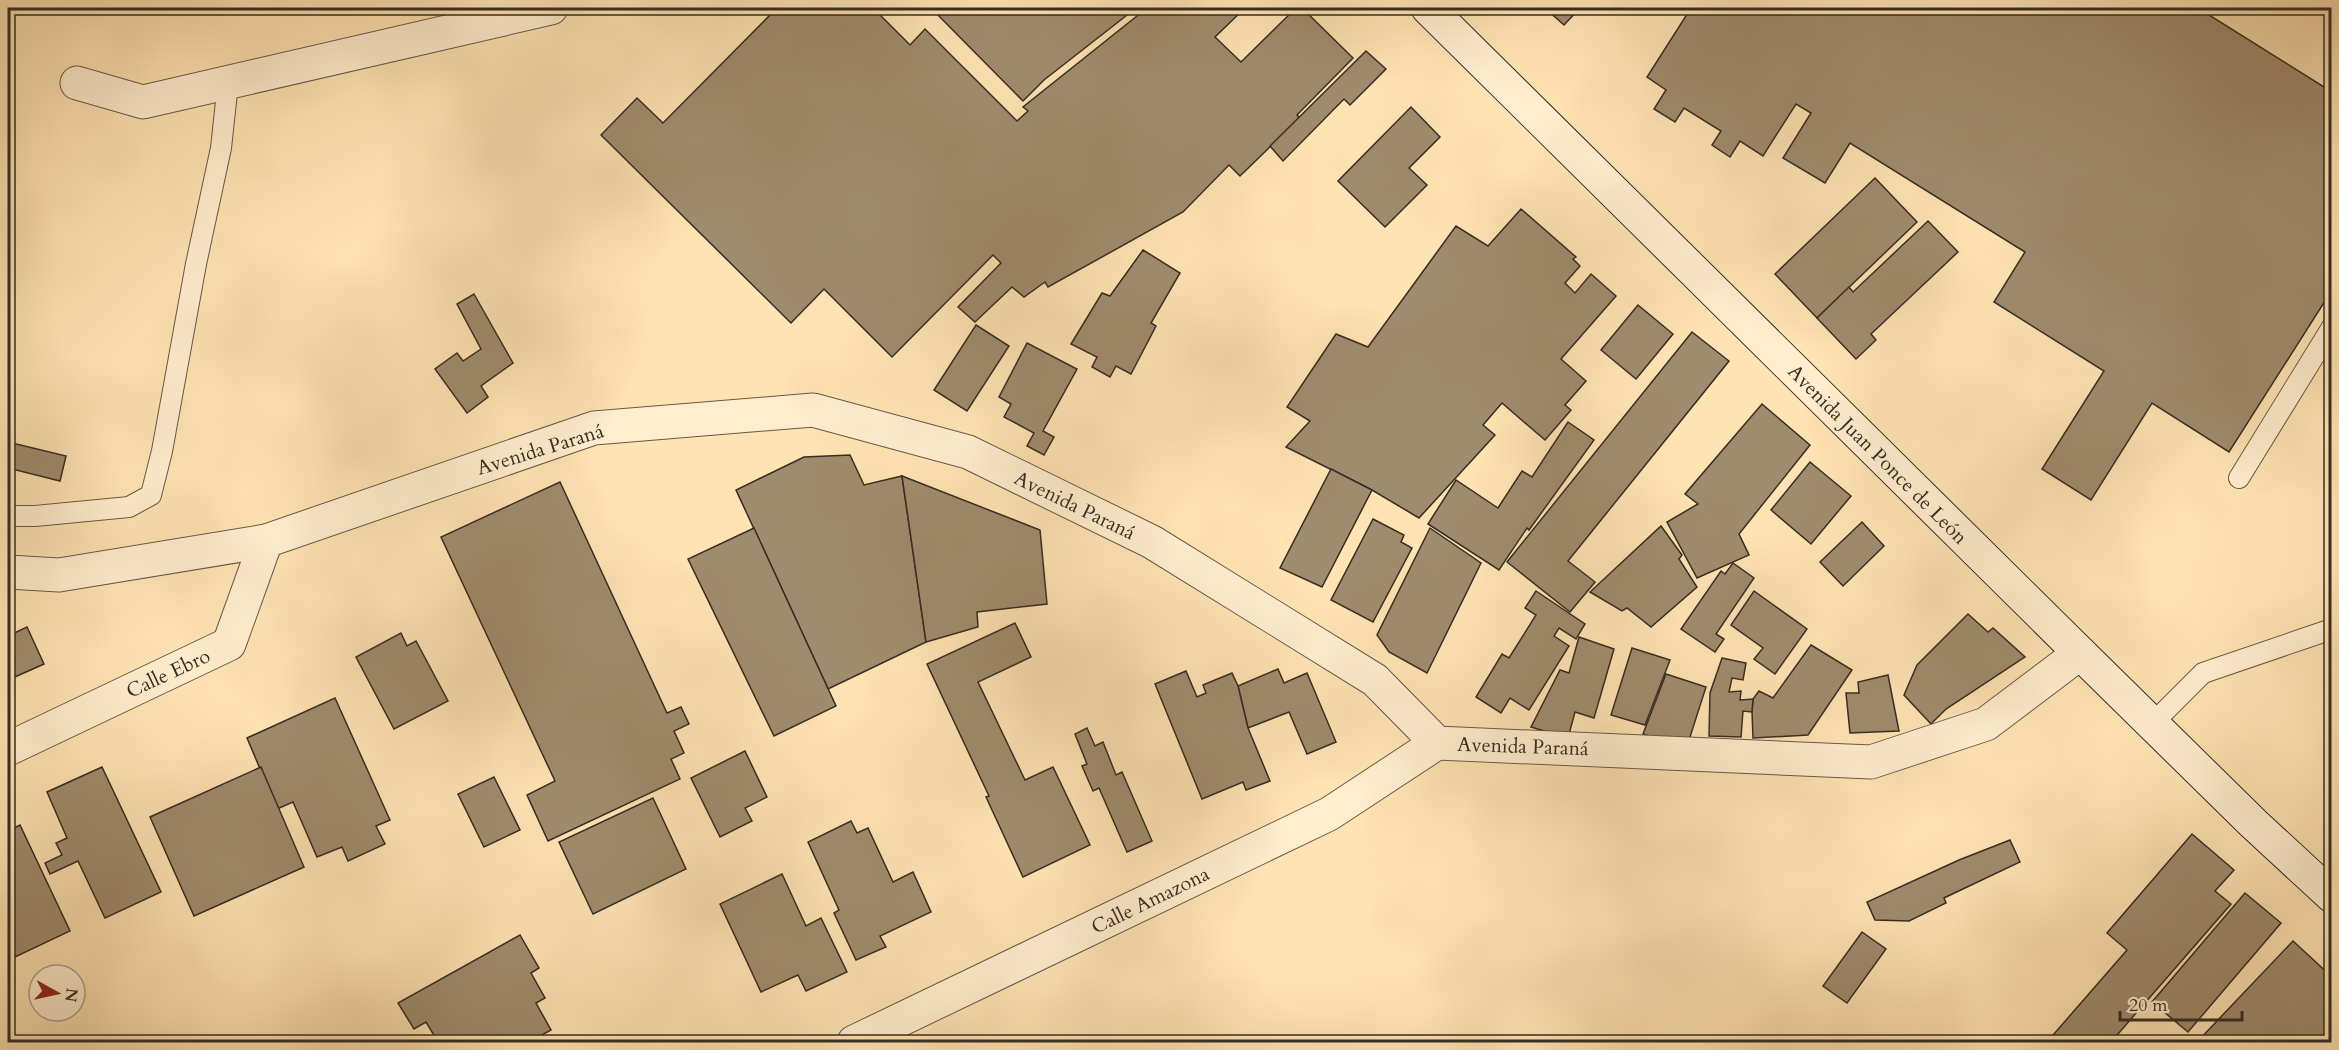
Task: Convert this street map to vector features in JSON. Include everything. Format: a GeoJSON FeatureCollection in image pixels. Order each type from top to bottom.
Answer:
{"type":"FeatureCollection","features":[{"type":"Feature","properties":{"kind":"street"},"geometry":{"type":"LineString","coordinates":[[77,83],[143,102],[551,8]]}},
{"type":"Feature","properties":{"kind":"street","name":"Avenida Juan Ponce de León"},"geometry":{"type":"LineString","coordinates":[[1428,8],[2152,724],[2331,896]]}},
{"type":"Feature","properties":{"kind":"street","name":"Avenida Paraná"},"geometry":{"type":"LineString","coordinates":[[8,572],[59,576],[266,541],[594,428],[813,410],[968,452],[1152,542],[1375,680],[1437,743],[1870,762],[1986,724],[2080,653]]}},
{"type":"Feature","properties":{"kind":"street","name":"Calle Ebro"},"geometry":{"type":"LineString","coordinates":[[8,749],[229,644],[266,541]]}},
{"type":"Feature","properties":{"kind":"street","name":"Calle Amazona"},"geometry":{"type":"LineString","coordinates":[[854,1042],[1329,814],[1437,743]]}},
{"type":"Feature","properties":{"kind":"lane"},"geometry":{"type":"LineString","coordinates":[[8,516],[35,516],[129,507],[151,495],[162,451],[220,148],[228,83]]}},
{"type":"Feature","properties":{"kind":"lane"},"geometry":{"type":"LineString","coordinates":[[2239,478],[2331,327]]}},
{"type":"Feature","properties":{"kind":"lane"},"geometry":{"type":"LineString","coordinates":[[2152,724],[2203,673],[2331,629]]}},
{"type":"Feature","properties":{"kind":"building"},"geometry":{"type":"Polygon","coordinates":[[[777,8],[873,8],[910,45],[925,29],[1017,121],[1028,111],[1023,107],[1147,8],[1245,8],[1215,37],[1241,62],[1296,8],[1302,8],[1353,58],[1297,115],[1300,118],[1240,176],[1229,165],[1183,212],[1048,287],[1045,282],[1024,297],[1012,287],[975,322],[958,307],[1001,263],[993,255],[892,357],[824,289],[791,323],[601,135],[637,98],[663,123],[777,8]]]}},
{"type":"Feature","properties":{"kind":"building"},"geometry":{"type":"Polygon","coordinates":[[[931,8],[1136,8],[1044,80],[1023,101],[931,8]]]}},
{"type":"Feature","properties":{"kind":"building"},"geometry":{"type":"Polygon","coordinates":[[[1545,8],[1580,8],[1564,25],[1545,8]]]}},
{"type":"Feature","properties":{"kind":"building"},"geometry":{"type":"Polygon","coordinates":[[[1691,8],[2198,8],[2332,92],[2332,290],[2229,452],[2152,403],[2091,500],[2042,469],[2104,371],[1994,302],[2025,252],[1850,143],[1825,183],[1783,158],[1811,113],[1796,104],[1763,156],[1740,141],[1730,157],[1712,145],[1721,131],[1684,108],[1675,122],[1654,109],[1666,90],[1647,77],[1691,8]]]}},
{"type":"Feature","properties":{"kind":"building"},"geometry":{"type":"Polygon","coordinates":[[[1366,51],[1386,69],[1350,105],[1344,99],[1283,161],[1270,146],[1366,51]]]}},
{"type":"Feature","properties":{"kind":"building"},"geometry":{"type":"Polygon","coordinates":[[[1411,107],[1440,137],[1409,168],[1427,185],[1385,227],[1338,181],[1411,107]]]}},
{"type":"Feature","properties":{"kind":"building"},"geometry":{"type":"Polygon","coordinates":[[[1875,178],[1917,222],[1817,318],[1775,274],[1875,178]]]}},
{"type":"Feature","properties":{"kind":"building"},"geometry":{"type":"Polygon","coordinates":[[[1521,209],[1576,257],[1573,259],[1580,266],[1565,283],[1575,293],[1591,274],[1616,296],[1561,359],[1586,381],[1565,405],[1571,410],[1545,440],[1502,403],[1483,425],[1495,435],[1419,518],[1372,490],[1286,447],[1310,421],[1287,407],[1336,334],[1368,347],[1456,226],[1488,246],[1521,209]]]}},
{"type":"Feature","properties":{"kind":"building"},"geometry":{"type":"Polygon","coordinates":[[[1928,221],[1958,252],[1871,334],[1876,340],[1856,359],[1817,318],[1849,287],[1853,292],[1928,221]]]}},
{"type":"Feature","properties":{"kind":"building"},"geometry":{"type":"Polygon","coordinates":[[[1143,250],[1180,273],[1151,323],[1156,326],[1131,374],[1116,366],[1110,377],[1092,367],[1097,357],[1071,344],[1102,293],[1110,296],[1143,250]]]}},
{"type":"Feature","properties":{"kind":"building"},"geometry":{"type":"Polygon","coordinates":[[[474,294],[513,363],[481,386],[488,397],[467,413],[435,369],[457,353],[463,361],[481,349],[457,304],[474,294]]]}},
{"type":"Feature","properties":{"kind":"building"},"geometry":{"type":"Polygon","coordinates":[[[1638,305],[1673,334],[1636,379],[1601,350],[1638,305]]]}},
{"type":"Feature","properties":{"kind":"building"},"geometry":{"type":"Polygon","coordinates":[[[976,325],[1009,346],[967,411],[934,390],[976,325]]]}},
{"type":"Feature","properties":{"kind":"building"},"geometry":{"type":"Polygon","coordinates":[[[1692,332],[1729,361],[1568,561],[1595,582],[1570,612],[1507,562],[1692,332]]]}},
{"type":"Feature","properties":{"kind":"building"},"geometry":{"type":"Polygon","coordinates":[[[1027,343],[1077,369],[1043,431],[1054,437],[1044,455],[1027,446],[1034,433],[1004,417],[1011,404],[999,397],[1027,343]]]}},
{"type":"Feature","properties":{"kind":"building"},"geometry":{"type":"Polygon","coordinates":[[[1762,404],[1810,445],[1739,534],[1749,555],[1697,578],[1667,522],[1698,504],[1685,494],[1762,404]]]}},
{"type":"Feature","properties":{"kind":"building"},"geometry":{"type":"Polygon","coordinates":[[[1568,422],[1594,440],[1529,530],[1527,528],[1499,570],[1428,524],[1456,480],[1498,508],[1522,471],[1532,477],[1568,422]]]}},
{"type":"Feature","properties":{"kind":"building"},"geometry":{"type":"Polygon","coordinates":[[[8,442],[66,456],[60,481],[8,468],[8,442]]]}},
{"type":"Feature","properties":{"kind":"building"},"geometry":{"type":"Polygon","coordinates":[[[850,455],[864,485],[902,476],[926,642],[828,689],[736,490],[804,457],[850,455]]]}},
{"type":"Feature","properties":{"kind":"building"},"geometry":{"type":"Polygon","coordinates":[[[1810,462],[1851,496],[1811,544],[1771,510],[1810,462]]]}},
{"type":"Feature","properties":{"kind":"building"},"geometry":{"type":"Polygon","coordinates":[[[1331,469],[1372,490],[1322,587],[1280,568],[1331,469]]]}},
{"type":"Feature","properties":{"kind":"building"},"geometry":{"type":"Polygon","coordinates":[[[902,476],[1040,530],[1047,604],[977,612],[978,627],[926,642],[902,476]]]}},
{"type":"Feature","properties":{"kind":"building"},"geometry":{"type":"Polygon","coordinates":[[[560,482],[667,713],[681,707],[689,724],[674,731],[684,753],[671,759],[680,779],[548,841],[527,795],[555,781],[441,537],[560,482]]]}},
{"type":"Feature","properties":{"kind":"building"},"geometry":{"type":"Polygon","coordinates":[[[1373,519],[1404,535],[1401,542],[1412,548],[1373,622],[1331,600],[1373,519]]]}},
{"type":"Feature","properties":{"kind":"building"},"geometry":{"type":"Polygon","coordinates":[[[1862,522],[1884,546],[1843,586],[1820,562],[1862,522]]]}},
{"type":"Feature","properties":{"kind":"building"},"geometry":{"type":"Polygon","coordinates":[[[1661,526],[1682,555],[1679,559],[1697,587],[1651,627],[1627,608],[1622,611],[1590,592],[1661,526]]]}},
{"type":"Feature","properties":{"kind":"building"},"geometry":{"type":"Polygon","coordinates":[[[754,528],[836,706],[774,736],[688,559],[754,528]]]}},
{"type":"Feature","properties":{"kind":"building"},"geometry":{"type":"Polygon","coordinates":[[[1430,528],[1481,563],[1427,673],[1389,652],[1377,635],[1430,528]]]}},
{"type":"Feature","properties":{"kind":"building"},"geometry":{"type":"Polygon","coordinates":[[[1733,563],[1754,578],[1716,634],[1724,639],[1715,652],[1681,629],[1721,571],[1725,574],[1733,563]]]}},
{"type":"Feature","properties":{"kind":"building"},"geometry":{"type":"Polygon","coordinates":[[[1536,591],[1585,624],[1576,639],[1559,628],[1554,636],[1569,646],[1529,710],[1510,698],[1501,713],[1476,697],[1502,654],[1509,658],[1536,615],[1525,608],[1536,591]]]}},
{"type":"Feature","properties":{"kind":"building"},"geometry":{"type":"Polygon","coordinates":[[[1754,591],[1807,629],[1775,674],[1754,659],[1763,648],[1731,625],[1754,591]]]}},
{"type":"Feature","properties":{"kind":"building"},"geometry":{"type":"Polygon","coordinates":[[[1968,614],[1988,632],[1993,628],[2025,657],[1946,709],[1931,724],[1904,695],[1917,665],[1968,614]]]}},
{"type":"Feature","properties":{"kind":"building"},"geometry":{"type":"Polygon","coordinates":[[[1015,623],[1031,657],[978,682],[1025,780],[1053,767],[1090,845],[1023,877],[986,797],[989,796],[927,664],[1015,623]]]}},
{"type":"Feature","properties":{"kind":"building"},"geometry":{"type":"Polygon","coordinates":[[[27,627],[44,664],[8,680],[8,636],[27,627]]]}},
{"type":"Feature","properties":{"kind":"building"},"geometry":{"type":"Polygon","coordinates":[[[401,633],[407,646],[416,641],[448,701],[394,729],[356,657],[401,633]]]}},
{"type":"Feature","properties":{"kind":"building"},"geometry":{"type":"Polygon","coordinates":[[[1579,637],[1614,649],[1594,718],[1575,712],[1568,738],[1531,727],[1560,670],[1569,673],[1579,637]]]}},
{"type":"Feature","properties":{"kind":"building"},"geometry":{"type":"Polygon","coordinates":[[[1811,645],[1852,670],[1808,735],[1753,738],[1753,699],[1759,691],[1773,698],[1811,645]]]}},
{"type":"Feature","properties":{"kind":"building"},"geometry":{"type":"Polygon","coordinates":[[[1632,648],[1670,660],[1645,725],[1611,715],[1632,648]]]}},
{"type":"Feature","properties":{"kind":"building"},"geometry":{"type":"Polygon","coordinates":[[[1722,658],[1746,663],[1743,680],[1732,678],[1729,692],[1741,691],[1740,700],[1753,699],[1752,712],[1743,711],[1741,737],[1709,736],[1710,693],[1722,658]]]}},
{"type":"Feature","properties":{"kind":"building"},"geometry":{"type":"Polygon","coordinates":[[[1278,669],[1284,683],[1307,673],[1336,742],[1307,754],[1289,712],[1248,728],[1238,686],[1278,669]]]}},
{"type":"Feature","properties":{"kind":"building"},"geometry":{"type":"Polygon","coordinates":[[[1186,671],[1197,697],[1206,693],[1203,685],[1232,673],[1238,686],[1248,728],[1270,781],[1246,790],[1243,782],[1202,799],[1155,684],[1186,671]]]}},
{"type":"Feature","properties":{"kind":"building"},"geometry":{"type":"Polygon","coordinates":[[[1666,674],[1706,687],[1689,740],[1680,737],[1677,745],[1643,734],[1666,674]]]}},
{"type":"Feature","properties":{"kind":"building"},"geometry":{"type":"Polygon","coordinates":[[[1888,675],[1899,731],[1850,733],[1846,693],[1859,693],[1858,682],[1888,675]]]}},
{"type":"Feature","properties":{"kind":"building"},"geometry":{"type":"Polygon","coordinates":[[[335,698],[390,820],[376,826],[385,844],[348,861],[342,847],[317,857],[293,802],[277,809],[247,738],[335,698]]]}},
{"type":"Feature","properties":{"kind":"building"},"geometry":{"type":"Polygon","coordinates":[[[1087,728],[1095,746],[1103,742],[1116,775],[1122,772],[1152,841],[1127,852],[1099,788],[1093,791],[1082,766],[1087,764],[1075,734],[1087,728]]]}},
{"type":"Feature","properties":{"kind":"building"},"geometry":{"type":"Polygon","coordinates":[[[745,751],[767,797],[745,808],[752,821],[720,837],[691,778],[745,751]]]}},
{"type":"Feature","properties":{"kind":"building"},"geometry":{"type":"Polygon","coordinates":[[[102,767],[161,892],[105,918],[78,861],[50,874],[45,863],[62,855],[56,843],[67,838],[47,792],[102,767]]]}},
{"type":"Feature","properties":{"kind":"building"},"geometry":{"type":"Polygon","coordinates":[[[261,767],[304,867],[194,916],[150,817],[261,767]]]}},
{"type":"Feature","properties":{"kind":"building"},"geometry":{"type":"Polygon","coordinates":[[[494,777],[520,830],[484,847],[458,794],[494,777]]]}},
{"type":"Feature","properties":{"kind":"building"},"geometry":{"type":"Polygon","coordinates":[[[653,798],[686,869],[593,914],[559,842],[653,798]]]}},
{"type":"Feature","properties":{"kind":"building"},"geometry":{"type":"Polygon","coordinates":[[[851,821],[857,833],[868,828],[893,882],[913,872],[931,912],[880,936],[886,947],[856,960],[834,913],[839,910],[808,842],[851,821]]]}},
{"type":"Feature","properties":{"kind":"building"},"geometry":{"type":"Polygon","coordinates":[[[20,825],[70,931],[15,957],[8,940],[8,831],[20,825]]]}},
{"type":"Feature","properties":{"kind":"building"},"geometry":{"type":"Polygon","coordinates":[[[2192,834],[2234,870],[2215,891],[2231,904],[2111,1042],[2047,1042],[2127,950],[2107,933],[2192,834]]]}},
{"type":"Feature","properties":{"kind":"building"},"geometry":{"type":"Polygon","coordinates":[[[2010,840],[2020,862],[1944,898],[1946,903],[1909,921],[1875,920],[1867,902],[1959,860],[2010,840]]]}},
{"type":"Feature","properties":{"kind":"building"},"geometry":{"type":"Polygon","coordinates":[[[782,874],[806,926],[821,918],[847,972],[806,991],[798,975],[761,992],[720,904],[782,874]]]}},
{"type":"Feature","properties":{"kind":"building"},"geometry":{"type":"Polygon","coordinates":[[[2245,893],[2281,923],[2188,1032],[2152,1002],[2245,893]]]}},
{"type":"Feature","properties":{"kind":"building"},"geometry":{"type":"Polygon","coordinates":[[[1862,932],[1886,949],[1847,1003],[1823,986],[1862,932]]]}},
{"type":"Feature","properties":{"kind":"building"},"geometry":{"type":"Polygon","coordinates":[[[520,935],[539,968],[531,973],[545,998],[536,1003],[551,1030],[538,1037],[541,1042],[438,1042],[426,1022],[414,1029],[398,1003],[520,935]]]}},
{"type":"Feature","properties":{"kind":"building"},"geometry":{"type":"Polygon","coordinates":[[[2293,941],[2332,977],[2332,1042],[2197,1042],[2293,941]]]}}]}
